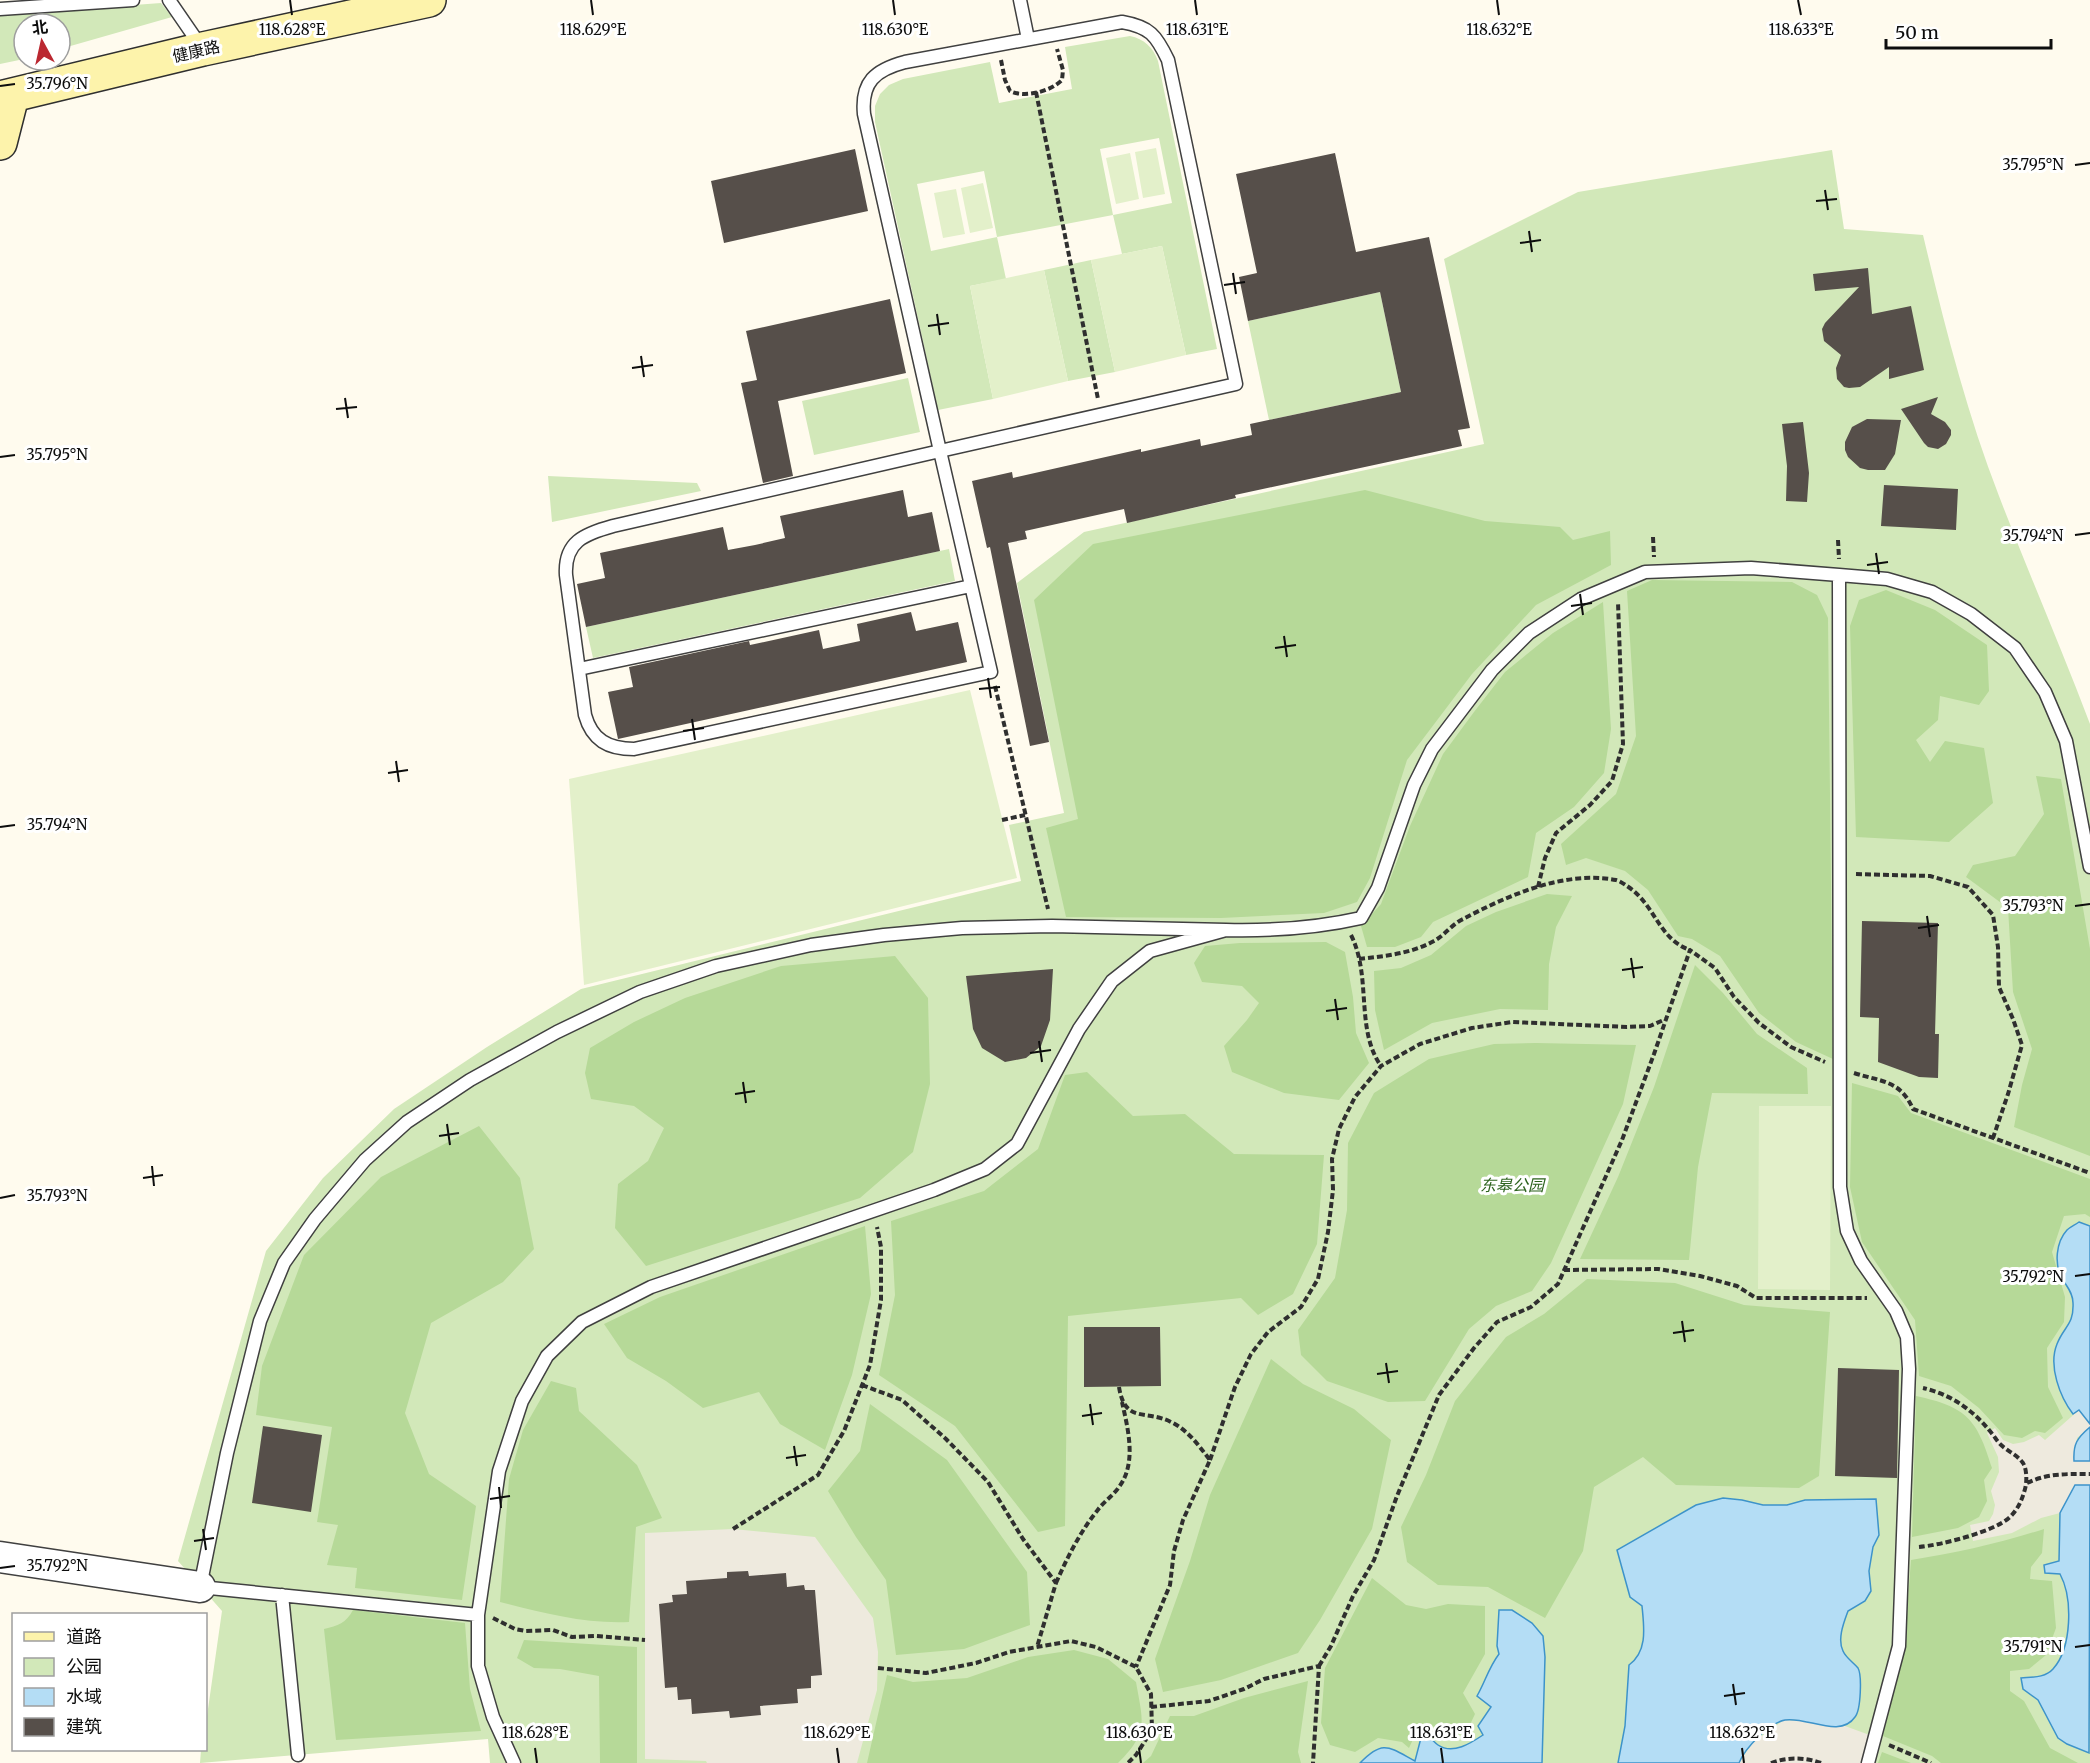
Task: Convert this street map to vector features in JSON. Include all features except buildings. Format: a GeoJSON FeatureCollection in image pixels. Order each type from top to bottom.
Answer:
{"type":"FeatureCollection","features":[{"type":"Feature","properties":{"kind":"main road","name":"健康路"},"geometry":{"type":"LineString","coordinates":[[6,97],[202,49],[429,0]]}},
{"type":"Feature","properties":{"kind":"main road"},"geometry":{"type":"LineString","coordinates":[[0,143],[6,97]]}},
{"type":"Feature","properties":{"kind":"street"},"geometry":{"type":"LineString","coordinates":[[0,1557],[201,1587]]}},
{"type":"Feature","properties":{"kind":"lane"},"geometry":{"type":"LineString","coordinates":[[0,9],[133,0]]}},
{"type":"Feature","properties":{"kind":"lane"},"geometry":{"type":"LineString","coordinates":[[169,0],[202,49]]}},
{"type":"Feature","properties":{"kind":"lane"},"geometry":{"type":"LineString","coordinates":[[1020,0],[1034,38]]}},
{"type":"Feature","properties":{"kind":"lane"},"geometry":{"type":"LineString","coordinates":[[1012,42],[891,66],[880,71],[871,80],[865,91],[863,102],[940,451],[992,672],[645,746],[619,749],[607,745],[588,728],[585,715],[565,563],[572,545],[583,537],[613,526],[940,451],[1236,384],[1168,60],[1162,47],[1152,33],[1139,25],[1122,22],[1012,42]]}},
{"type":"Feature","properties":{"kind":"lane"},"geometry":{"type":"LineString","coordinates":[[478,1615],[201,1587],[227,1454],[260,1321],[284,1263],[315,1219],[365,1160],[407,1122],[470,1080],[557,1032],[640,992],[716,966],[811,945],[884,935],[962,928],[1052,926],[1250,930],[1315,926],[1361,918],[1378,888],[1414,785],[1432,749],[1492,670],[1529,633],[1581,599],[1645,572],[1752,568],[1887,579],[1932,592],[1971,614],[2015,648],[2045,692],[2066,741],[2090,867]]}},
{"type":"Feature","properties":{"kind":"lane"},"geometry":{"type":"LineString","coordinates":[[1839,575],[1840,1187],[1847,1231],[1861,1261],[1896,1311],[1907,1337],[1909,1385],[1899,1646],[1868,1763]]}},
{"type":"Feature","properties":{"kind":"lane"},"geometry":{"type":"LineString","coordinates":[[579,669],[971,586]]}},
{"type":"Feature","properties":{"kind":"lane"},"geometry":{"type":"LineString","coordinates":[[514,1763],[493,1717],[478,1666],[478,1615],[499,1471],[522,1401],[547,1356],[582,1322],[651,1287],[873,1211],[985,1169],[1017,1144],[1079,1029],[1112,981],[1150,951],[1226,930]]}},
{"type":"Feature","properties":{"kind":"lane"},"geometry":{"type":"LineString","coordinates":[[282,1595],[298,1755]]}},
{"type":"Feature","properties":{"kind":"path"},"geometry":{"type":"LineString","coordinates":[[1012,42],[1001,57],[1007,86],[1016,94],[1036,92],[1057,85],[1063,75],[1056,48],[1052,43],[1034,38]]}},
{"type":"Feature","properties":{"kind":"path"},"geometry":{"type":"LineString","coordinates":[[1036,92],[1101,415]]}},
{"type":"Feature","properties":{"kind":"path"},"geometry":{"type":"LineString","coordinates":[[1538,887],[1545,858],[1556,833],[1590,804],[1612,781],[1623,744],[1617,584]]}},
{"type":"Feature","properties":{"kind":"path"},"geometry":{"type":"LineString","coordinates":[[991,671],[1052,926]]}},
{"type":"Feature","properties":{"kind":"path"},"geometry":{"type":"LineString","coordinates":[[1002,820],[1025,815]]}},
{"type":"Feature","properties":{"kind":"path"},"geometry":{"type":"LineString","coordinates":[[1839,874],[1930,876],[1968,887],[1993,915],[1998,947],[1999,987],[2022,1045],[1993,1138]]}},
{"type":"Feature","properties":{"kind":"path"},"geometry":{"type":"LineString","coordinates":[[1359,959],[1401,955],[1435,941],[1460,920],[1538,887],[1578,878],[1618,880],[1640,894],[1666,935],[1715,968],[1734,997],[1759,1023],[1791,1047],[1839,1069],[1894,1085],[1906,1094],[1913,1109],[2090,1173]]}},
{"type":"Feature","properties":{"kind":"path"},"geometry":{"type":"LineString","coordinates":[[1345,921],[1363,972],[1366,1029],[1372,1053],[1381,1066]]}},
{"type":"Feature","properties":{"kind":"path"},"geometry":{"type":"LineString","coordinates":[[1313,1763],[1319,1666],[1331,1646],[1353,1596],[1374,1560],[1397,1496],[1439,1395],[1474,1348],[1497,1322],[1531,1307],[1558,1284],[1622,1140],[1690,950]]}},
{"type":"Feature","properties":{"kind":"path"},"geometry":{"type":"LineString","coordinates":[[1136,1667],[1170,1586],[1174,1551],[1183,1520],[1210,1461],[1235,1387],[1251,1354],[1268,1332],[1301,1307],[1318,1279],[1328,1232],[1333,1190],[1332,1159],[1339,1129],[1355,1097],[1381,1066],[1420,1044],[1472,1028],[1512,1023],[1627,1028],[1650,1026],[1666,1019]]}},
{"type":"Feature","properties":{"kind":"path"},"geometry":{"type":"LineString","coordinates":[[733,1529],[818,1475],[844,1431],[870,1365],[881,1300],[882,1247],[873,1211]]}},
{"type":"Feature","properties":{"kind":"path"},"geometry":{"type":"LineString","coordinates":[[1564,1270],[1658,1269],[1700,1276],[1737,1286],[1756,1298],[1887,1298]]}},
{"type":"Feature","properties":{"kind":"path"},"geometry":{"type":"LineString","coordinates":[[862,1385],[903,1400],[946,1439],[988,1482],[1023,1539],[1056,1583]]}},
{"type":"Feature","properties":{"kind":"path"},"geometry":{"type":"LineString","coordinates":[[1904,1548],[1953,1541],[1994,1527],[2009,1518],[2020,1503],[2027,1483],[2024,1464],[2004,1448],[1986,1425],[1968,1408],[1935,1391],[1909,1385]]}},
{"type":"Feature","properties":{"kind":"path"},"geometry":{"type":"LineString","coordinates":[[1037,1647],[1056,1583],[1070,1554],[1097,1511],[1120,1486],[1128,1466],[1129,1436],[1119,1387]]}},
{"type":"Feature","properties":{"kind":"path"},"geometry":{"type":"LineString","coordinates":[[1122,1402],[1131,1411],[1173,1422],[1194,1439],[1210,1461]]}},
{"type":"Feature","properties":{"kind":"path"},"geometry":{"type":"LineString","coordinates":[[2027,1483],[2040,1477],[2057,1474],[2090,1474]]}},
{"type":"Feature","properties":{"kind":"path"},"geometry":{"type":"LineString","coordinates":[[478,1615],[493,1618],[515,1629],[526,1631],[553,1630],[572,1637],[596,1636],[645,1640]]}},
{"type":"Feature","properties":{"kind":"path"},"geometry":{"type":"LineString","coordinates":[[878,1668],[926,1673],[976,1663],[1009,1652],[1071,1641],[1096,1647],[1136,1667],[1151,1694],[1152,1730],[1128,1763]]}},
{"type":"Feature","properties":{"kind":"path"},"geometry":{"type":"LineString","coordinates":[[1151,1707],[1209,1701],[1244,1689],[1264,1678],[1319,1666]]}},
{"type":"Feature","properties":{"kind":"path"},"geometry":{"type":"LineString","coordinates":[[1875,1737],[1930,1763]]}},
{"type":"Feature","properties":{"kind":"path"},"geometry":{"type":"LineString","coordinates":[[1771,1763],[1797,1758],[1821,1763]]}},
{"type":"Feature","properties":{"kind":"green space"},"geometry":{"type":"Polygon","coordinates":[[[161,3],[172,17],[72,46],[72,12],[40,12],[161,3]]]}},
{"type":"Feature","properties":{"kind":"green space"},"geometry":{"type":"Polygon","coordinates":[[[12,14],[12,62],[0,64],[0,15],[12,14]]]}},
{"type":"Feature","properties":{"kind":"green space"},"geometry":{"type":"Polygon","coordinates":[[[1130,36],[1147,44],[1156,56],[1217,349],[1186,355],[1162,246],[1122,254],[1113,215],[997,237],[1006,279],[970,286],[993,399],[938,410],[875,122],[875,106],[880,94],[889,85],[903,79],[990,62],[999,103],[1072,89],[1065,47],[1130,36]],[[1159,138],[1100,149],[1113,215],[1172,203],[1159,138]],[[984,171],[917,184],[931,251],[997,237],[984,171]]]}},
{"type":"Feature","properties":{"kind":"green space"},"geometry":{"type":"Polygon","coordinates":[[[1156,148],[1165,194],[1143,198],[1135,152],[1156,148]]]}},
{"type":"Feature","properties":{"kind":"green space","name":"东皋公园"},"geometry":{"type":"Polygon","coordinates":[[[1832,150],[1844,229],[1923,235],[1956,367],[1976,432],[2090,724],[2090,1763],[490,1763],[488,1739],[200,1763],[201,1751],[207,1751],[207,1716],[222,1611],[178,1561],[266,1251],[323,1178],[394,1109],[487,1047],[581,989],[1021,881],[1009,825],[1064,813],[1017,583],[1084,532],[1484,444],[1444,259],[1578,192],[1832,150]]]}},
{"type":"Feature","properties":{"kind":"green space"},"geometry":{"type":"Polygon","coordinates":[[[1130,153],[1139,199],[1116,204],[1106,158],[1130,153]]]}},
{"type":"Feature","properties":{"kind":"green space"},"geometry":{"type":"Polygon","coordinates":[[[983,183],[993,228],[970,233],[961,188],[983,183]]]}},
{"type":"Feature","properties":{"kind":"green space"},"geometry":{"type":"Polygon","coordinates":[[[956,189],[965,234],[943,238],[934,193],[956,189]]]}},
{"type":"Feature","properties":{"kind":"green space"},"geometry":{"type":"Polygon","coordinates":[[[1162,246],[1186,355],[1115,372],[1091,260],[1162,246]]]}},
{"type":"Feature","properties":{"kind":"green space"},"geometry":{"type":"Polygon","coordinates":[[[1091,260],[1115,372],[1068,381],[1044,270],[1091,260]]]}},
{"type":"Feature","properties":{"kind":"green space"},"geometry":{"type":"Polygon","coordinates":[[[1044,270],[1068,381],[993,399],[970,286],[1044,270]]]}},
{"type":"Feature","properties":{"kind":"green space"},"geometry":{"type":"Polygon","coordinates":[[[1380,292],[1401,392],[1269,420],[1248,321],[1380,292]]]}},
{"type":"Feature","properties":{"kind":"green space"},"geometry":{"type":"Polygon","coordinates":[[[908,378],[920,432],[814,455],[802,401],[908,378]]]}},
{"type":"Feature","properties":{"kind":"green space"},"geometry":{"type":"Polygon","coordinates":[[[548,476],[697,483],[701,491],[552,522],[548,476]]]}},
{"type":"Feature","properties":{"kind":"green space"},"geometry":{"type":"Polygon","coordinates":[[[1365,490],[1485,521],[1560,527],[1573,540],[1610,531],[1611,565],[1536,605],[1472,674],[1407,760],[1370,878],[1357,902],[1324,913],[1221,918],[1066,917],[1046,828],[1078,819],[1034,600],[1093,544],[1365,490]]]}},
{"type":"Feature","properties":{"kind":"green space"},"geometry":{"type":"Polygon","coordinates":[[[949,549],[955,581],[593,658],[586,627],[949,549]]]}},
{"type":"Feature","properties":{"kind":"green space"},"geometry":{"type":"Polygon","coordinates":[[[1652,580],[1792,582],[1817,595],[1828,618],[1833,1059],[1796,1042],[1759,1013],[1720,956],[1692,939],[1678,936],[1648,890],[1625,871],[1586,858],[1566,865],[1561,844],[1616,794],[1636,736],[1627,591],[1652,580]]]}},
{"type":"Feature","properties":{"kind":"green space"},"geometry":{"type":"Polygon","coordinates":[[[1886,590],[1935,610],[1987,645],[1989,691],[1979,705],[1940,696],[1938,720],[1916,740],[1930,762],[1945,741],[1984,748],[1993,803],[1949,842],[1856,837],[1850,626],[1859,600],[1886,590]]]}},
{"type":"Feature","properties":{"kind":"green space"},"geometry":{"type":"Polygon","coordinates":[[[1603,602],[1611,729],[1604,773],[1574,807],[1536,833],[1528,877],[1433,922],[1421,937],[1395,947],[1367,947],[1361,926],[1381,904],[1410,826],[1443,754],[1505,672],[1553,633],[1603,602]]]}},
{"type":"Feature","properties":{"kind":"green space"},"geometry":{"type":"Polygon","coordinates":[[[970,690],[1017,878],[584,985],[569,779],[970,690]]]}},
{"type":"Feature","properties":{"kind":"green space"},"geometry":{"type":"Polygon","coordinates":[[[2036,776],[2061,779],[2090,949],[2090,1156],[2014,1127],[2032,1049],[2013,992],[2008,908],[1966,877],[1973,865],[2015,856],[2044,814],[2036,776]]]}},
{"type":"Feature","properties":{"kind":"green space"},"geometry":{"type":"Polygon","coordinates":[[[1547,894],[1572,896],[1556,927],[1549,964],[1548,1010],[1500,1009],[1432,1023],[1384,1050],[1375,1010],[1374,971],[1401,968],[1431,955],[1466,926],[1496,912],[1547,894]]]}},
{"type":"Feature","properties":{"kind":"green space"},"geometry":{"type":"Polygon","coordinates":[[[1326,942],[1345,952],[1353,997],[1356,1033],[1369,1063],[1339,1100],[1284,1093],[1232,1072],[1224,1046],[1259,1003],[1242,986],[1202,982],[1194,963],[1205,946],[1240,943],[1326,942]]]}},
{"type":"Feature","properties":{"kind":"green space"},"geometry":{"type":"Polygon","coordinates":[[[895,956],[928,998],[930,1084],[913,1152],[860,1198],[646,1266],[615,1228],[618,1184],[648,1161],[664,1128],[634,1106],[591,1099],[585,1073],[590,1048],[634,1022],[685,998],[781,966],[895,956]]]}},
{"type":"Feature","properties":{"kind":"green space"},"geometry":{"type":"Polygon","coordinates":[[[1695,965],[1723,993],[1757,1034],[1807,1068],[1808,1094],[1712,1093],[1698,1167],[1689,1260],[1580,1259],[1618,1177],[1654,1087],[1695,965]]]}},
{"type":"Feature","properties":{"kind":"green space"},"geometry":{"type":"Polygon","coordinates":[[[1494,1044],[1636,1045],[1623,1104],[1551,1263],[1532,1291],[1496,1306],[1469,1329],[1425,1401],[1388,1402],[1327,1381],[1301,1355],[1298,1330],[1335,1278],[1347,1210],[1348,1143],[1374,1093],[1429,1059],[1494,1044]]]}},
{"type":"Feature","properties":{"kind":"green space"},"geometry":{"type":"Polygon","coordinates":[[[1087,1072],[1133,1116],[1185,1114],[1234,1154],[1324,1155],[1317,1244],[1293,1294],[1258,1315],[1241,1298],[1068,1316],[1065,1526],[1038,1532],[955,1426],[879,1375],[895,1295],[891,1221],[984,1191],[1038,1149],[1065,1075],[1087,1072]]]}},
{"type":"Feature","properties":{"kind":"green space"},"geometry":{"type":"Polygon","coordinates":[[[1852,1083],[1898,1096],[1911,1113],[2090,1179],[2090,1217],[2085,1214],[2064,1216],[2052,1252],[2065,1297],[2064,1322],[2047,1348],[2048,1387],[2063,1418],[2045,1433],[2035,1431],[2022,1438],[2004,1435],[1979,1408],[1951,1386],[1919,1376],[1915,1320],[1862,1242],[1850,1187],[1852,1083]]]}},
{"type":"Feature","properties":{"kind":"green space"},"geometry":{"type":"Polygon","coordinates":[[[1759,1106],[1831,1106],[1830,1290],[1758,1289],[1759,1106]]]}},
{"type":"Feature","properties":{"kind":"green space"},"geometry":{"type":"Polygon","coordinates":[[[479,1126],[520,1178],[534,1249],[503,1282],[431,1323],[405,1413],[429,1474],[476,1506],[462,1600],[355,1588],[357,1568],[327,1565],[338,1525],[317,1522],[332,1427],[256,1415],[262,1366],[304,1255],[381,1177],[479,1126]]]}},
{"type":"Feature","properties":{"kind":"green space"},"geometry":{"type":"Polygon","coordinates":[[[865,1226],[871,1294],[852,1375],[825,1450],[780,1424],[759,1392],[703,1408],[666,1381],[627,1358],[604,1324],[660,1297],[865,1226]]]}},
{"type":"Feature","properties":{"kind":"green space"},"geometry":{"type":"Polygon","coordinates":[[[1587,1279],[1675,1283],[1744,1305],[1830,1312],[1819,1476],[1799,1488],[1676,1485],[1643,1457],[1594,1487],[1583,1551],[1545,1618],[1488,1587],[1438,1585],[1407,1562],[1401,1527],[1426,1475],[1455,1401],[1506,1337],[1544,1314],[1587,1279]]]}},
{"type":"Feature","properties":{"kind":"green space"},"geometry":{"type":"Polygon","coordinates":[[[1271,1359],[1303,1384],[1354,1409],[1391,1440],[1372,1529],[1320,1620],[1298,1653],[1221,1680],[1163,1692],[1155,1659],[1190,1561],[1210,1495],[1271,1359]]]}},
{"type":"Feature","properties":{"kind":"green space"},"geometry":{"type":"Polygon","coordinates":[[[551,1381],[576,1388],[579,1411],[637,1465],[662,1518],[636,1527],[629,1622],[580,1619],[500,1602],[509,1479],[523,1430],[551,1381]]]}},
{"type":"Feature","properties":{"kind":"green space"},"geometry":{"type":"Polygon","coordinates":[[[1916,1396],[1947,1405],[1967,1418],[1981,1438],[1992,1468],[1984,1480],[1987,1501],[1979,1517],[1958,1528],[1912,1537],[1916,1396]]]}},
{"type":"Feature","properties":{"kind":"green space"},"geometry":{"type":"Polygon","coordinates":[[[870,1404],[947,1460],[1027,1572],[1030,1625],[964,1649],[896,1655],[886,1580],[828,1491],[860,1451],[870,1404]]]}},
{"type":"Feature","properties":{"kind":"green space"},"geometry":{"type":"Polygon","coordinates":[[[2044,1529],[2042,1553],[2031,1567],[2030,1579],[2052,1581],[2056,1628],[2046,1655],[2029,1669],[2010,1671],[2010,1691],[2024,1701],[2050,1748],[2078,1763],[1941,1763],[1932,1756],[1883,1736],[1905,1639],[1911,1560],[1978,1547],[2044,1529]]]}},
{"type":"Feature","properties":{"kind":"green space"},"geometry":{"type":"Polygon","coordinates":[[[1372,1578],[1406,1605],[1426,1609],[1448,1604],[1485,1606],[1485,1654],[1463,1693],[1475,1714],[1466,1733],[1451,1736],[1444,1729],[1420,1724],[1409,1748],[1402,1742],[1378,1738],[1355,1752],[1330,1745],[1321,1723],[1325,1668],[1372,1578]]]}},
{"type":"Feature","properties":{"kind":"green space"},"geometry":{"type":"Polygon","coordinates":[[[353,1610],[465,1623],[470,1689],[481,1731],[336,1740],[324,1629],[341,1623],[353,1610]]]}},
{"type":"Feature","properties":{"kind":"green space"},"geometry":{"type":"Polygon","coordinates":[[[524,1640],[637,1647],[637,1763],[600,1763],[599,1676],[560,1669],[534,1668],[517,1658],[524,1640]]]}},
{"type":"Feature","properties":{"kind":"green space"},"geometry":{"type":"Polygon","coordinates":[[[1074,1650],[1108,1659],[1136,1682],[1142,1717],[1141,1726],[1135,1743],[1118,1763],[867,1763],[887,1675],[913,1682],[967,1678],[1028,1657],[1074,1650]]]}},
{"type":"Feature","properties":{"kind":"green space"},"geometry":{"type":"Polygon","coordinates":[[[1308,1681],[1298,1752],[1301,1763],[1143,1763],[1151,1756],[1170,1716],[1194,1716],[1244,1698],[1308,1681]]]}},
{"type":"Feature","properties":{"kind":"green space"},"geometry":{"type":"Polygon","coordinates":[[[1882,1752],[1911,1763],[1878,1763],[1882,1752]]]}},
{"type":"Feature","properties":{"kind":"shaded area"},"geometry":{"type":"Polygon","coordinates":[[[2079,1410],[2090,1427],[2077,1438],[2074,1461],[2090,1461],[2090,1485],[2075,1485],[2060,1513],[2041,1518],[2012,1533],[1973,1541],[1970,1525],[1989,1521],[1995,1505],[1991,1491],[1999,1472],[1998,1457],[1987,1433],[1995,1428],[2003,1440],[2013,1444],[2039,1435],[2045,1440],[2079,1410]]]}},
{"type":"Feature","properties":{"kind":"shaded area"},"geometry":{"type":"Polygon","coordinates":[[[733,1529],[815,1537],[873,1618],[878,1652],[877,1690],[857,1763],[707,1763],[706,1761],[645,1759],[645,1533],[733,1529]]]}},
{"type":"Feature","properties":{"kind":"shaded area"},"geometry":{"type":"Polygon","coordinates":[[[1784,1720],[1845,1726],[1875,1737],[1868,1763],[1739,1763],[1752,1743],[1784,1720]]]}},
{"type":"Feature","properties":{"kind":"water"},"geometry":{"type":"Polygon","coordinates":[[[2079,1222],[2090,1226],[2090,1424],[2079,1410],[2073,1414],[2068,1407],[2057,1381],[2054,1362],[2057,1344],[2070,1321],[2073,1310],[2072,1296],[2059,1272],[2058,1247],[2067,1230],[2079,1222]]]}},
{"type":"Feature","properties":{"kind":"water"},"geometry":{"type":"Polygon","coordinates":[[[2090,1427],[2090,1461],[2074,1461],[2077,1442],[2090,1427]]]}},
{"type":"Feature","properties":{"kind":"water"},"geometry":{"type":"Polygon","coordinates":[[[2075,1485],[2090,1485],[2089,1753],[2058,1738],[2038,1700],[2023,1689],[2021,1678],[2050,1672],[2064,1649],[2069,1623],[2067,1596],[2060,1574],[2045,1573],[2044,1565],[2059,1561],[2060,1513],[2075,1485]]]}},
{"type":"Feature","properties":{"kind":"water"},"geometry":{"type":"Polygon","coordinates":[[[1723,1498],[1763,1505],[1787,1505],[1805,1500],[1876,1499],[1879,1535],[1873,1547],[1869,1571],[1871,1591],[1865,1601],[1848,1611],[1841,1636],[1843,1651],[1859,1672],[1860,1692],[1857,1713],[1849,1723],[1841,1726],[1832,1727],[1793,1720],[1779,1722],[1758,1737],[1746,1750],[1739,1763],[1618,1763],[1625,1726],[1629,1665],[1642,1646],[1644,1630],[1642,1606],[1630,1597],[1617,1550],[1696,1505],[1723,1498]]]}},
{"type":"Feature","properties":{"kind":"water"},"geometry":{"type":"Polygon","coordinates":[[[1499,1610],[1512,1610],[1532,1623],[1543,1636],[1545,1657],[1542,1763],[1360,1763],[1368,1755],[1381,1748],[1392,1749],[1415,1761],[1422,1734],[1438,1745],[1450,1749],[1462,1747],[1483,1735],[1478,1726],[1491,1707],[1477,1696],[1499,1654],[1497,1646],[1499,1610]]]}}]}
